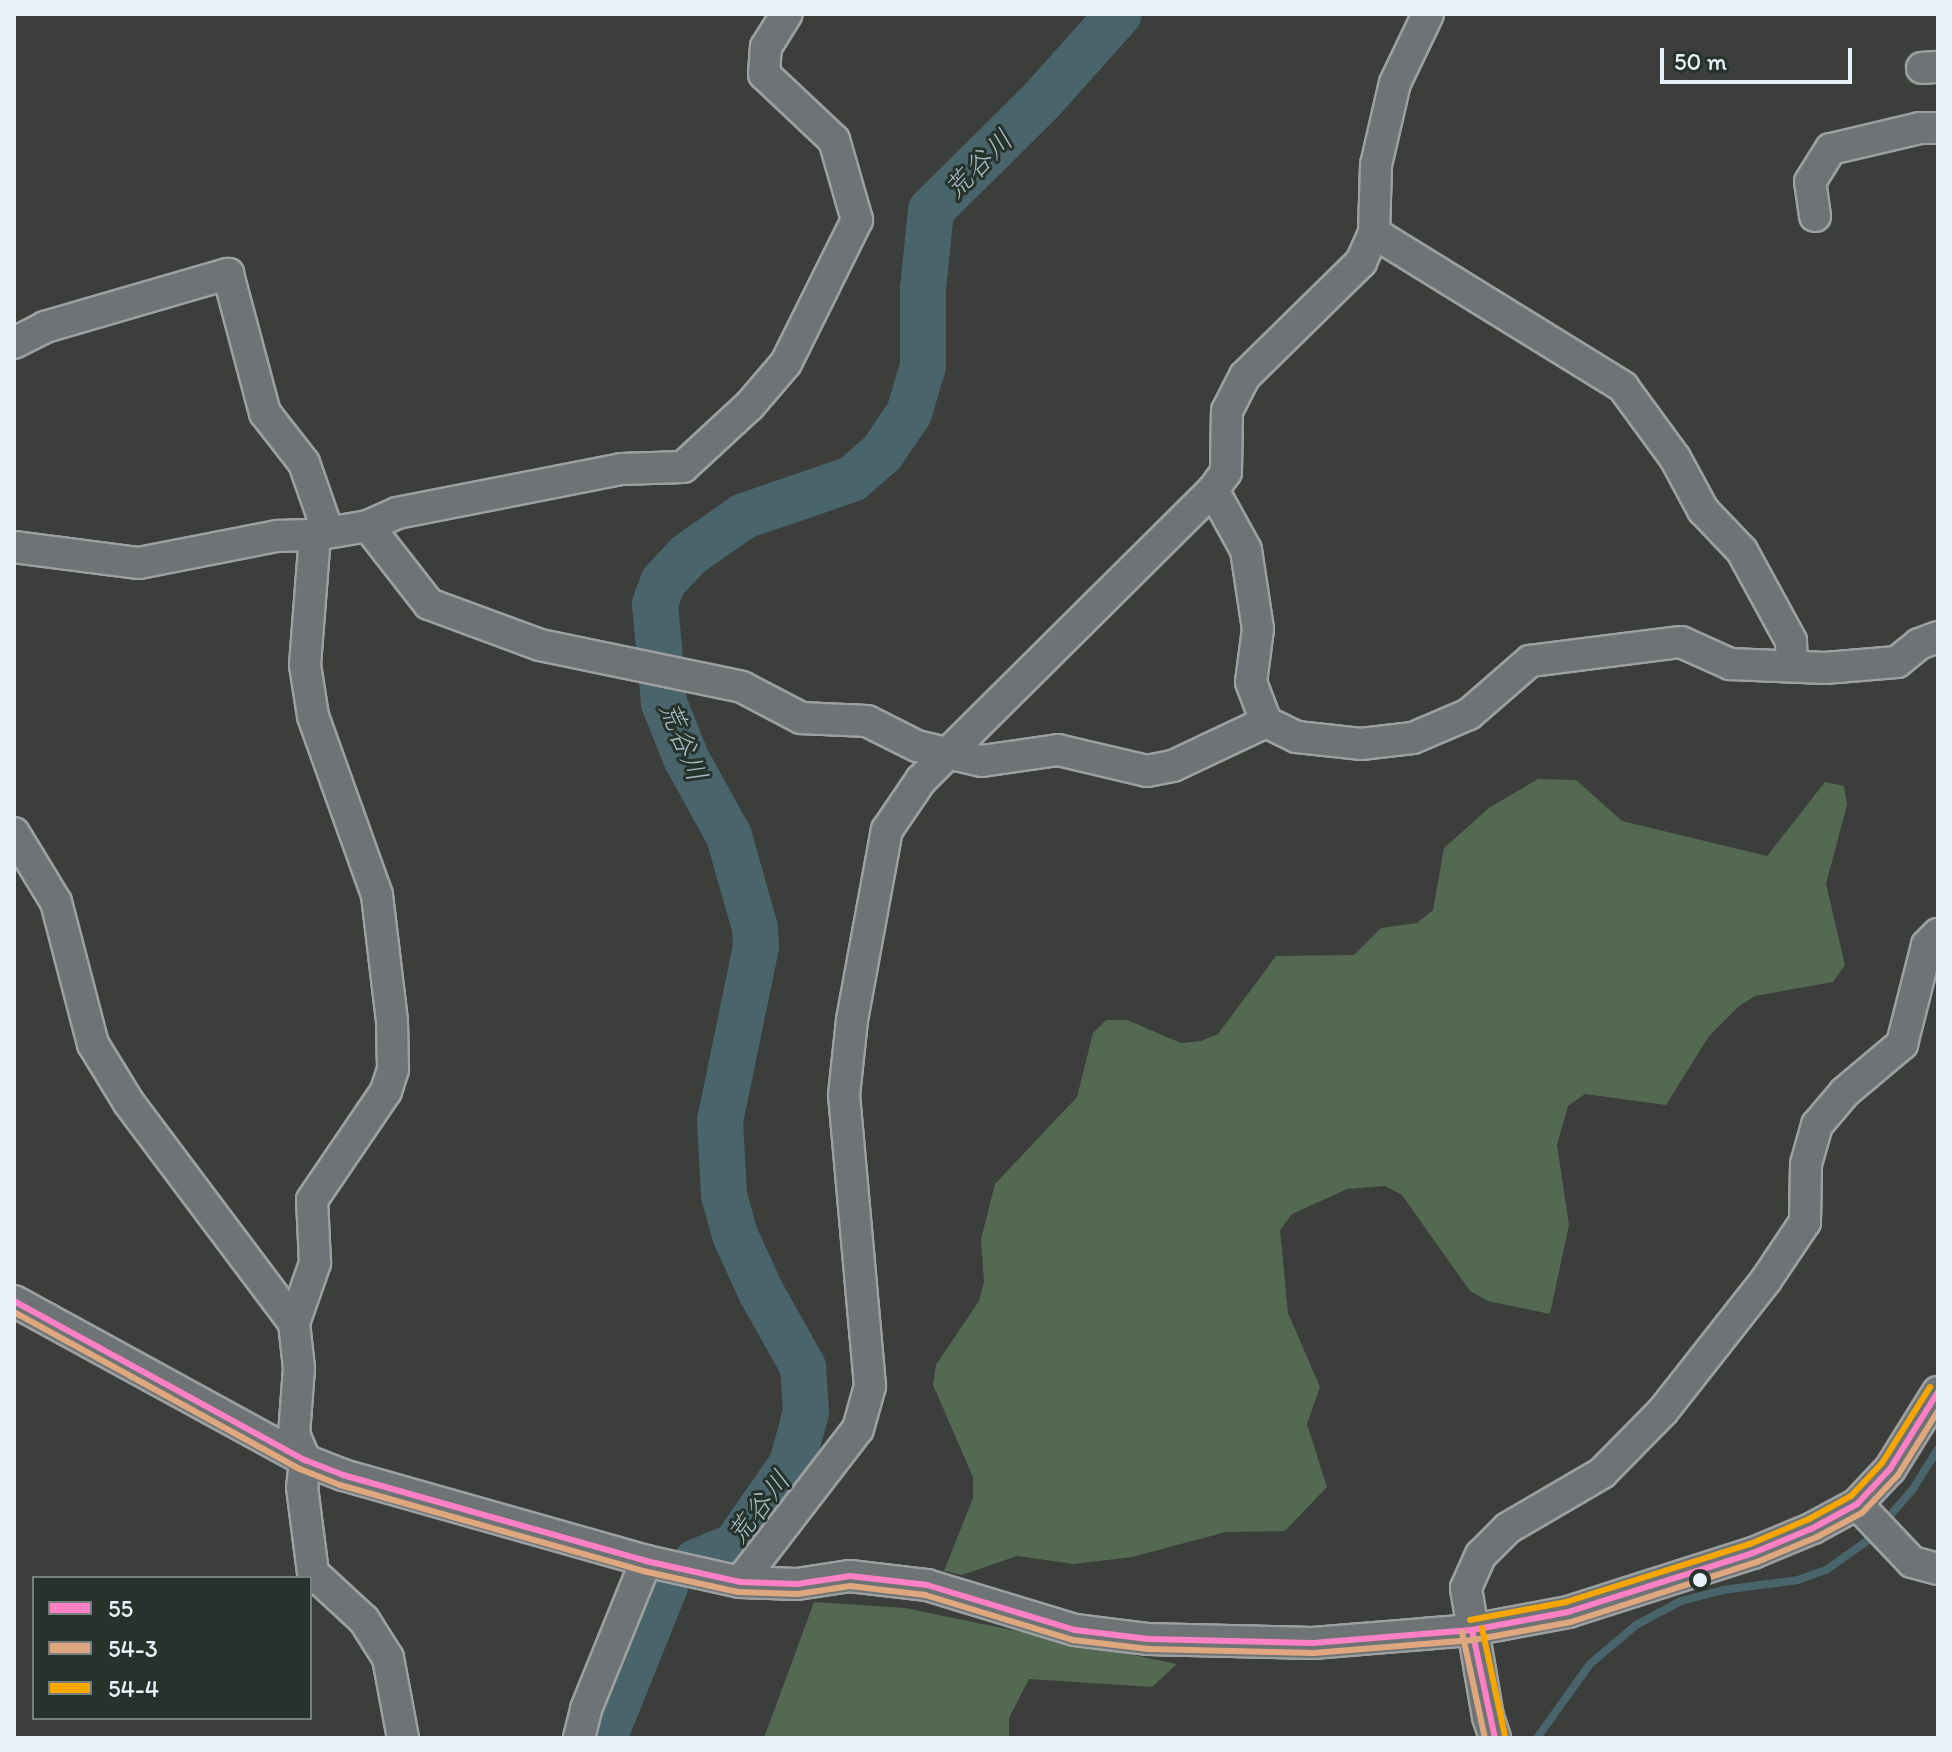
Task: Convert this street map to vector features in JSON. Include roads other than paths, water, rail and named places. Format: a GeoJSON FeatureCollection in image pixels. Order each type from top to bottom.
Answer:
{"type":"FeatureCollection","features":[{"type":"Feature","properties":{"kind":"street"},"geometry":{"type":"LineString","coordinates":[[14,547],[139,563],[277,536],[368,526],[397,513],[621,469],[683,467],[750,405],[786,363],[857,220],[834,140],[764,74],[766,47],[787,14]]}},
{"type":"Feature","properties":{"kind":"street"},"geometry":{"type":"LineString","coordinates":[[740,1582],[858,1429],[870,1386],[844,1095],[850,1035],[887,830],[921,780],[1213,490],[1226,472],[1227,411],[1245,376],[1361,262],[1374,233],[1376,165],[1395,83],[1428,14]]}},
{"type":"Feature","properties":{"kind":"street"},"geometry":{"type":"LineString","coordinates":[[1815,216],[1810,182],[1831,149],[1920,128],[1938,128]]}},
{"type":"Feature","properties":{"kind":"street"},"geometry":{"type":"LineString","coordinates":[[1374,233],[1623,387],[1675,458],[1703,510],[1742,551],[1791,641],[1792,664]]}},
{"type":"Feature","properties":{"kind":"street"},"geometry":{"type":"LineString","coordinates":[[14,343],[45,327],[228,274],[265,413],[304,463],[321,533],[305,665],[311,703],[377,895],[392,1021],[393,1069],[386,1091],[312,1200],[315,1263],[294,1323],[299,1368],[294,1434],[305,1460],[302,1487],[313,1573],[364,1620],[388,1658],[403,1738]]}},
{"type":"Feature","properties":{"kind":"street"},"geometry":{"type":"LineString","coordinates":[[1213,490],[1246,550],[1258,629],[1251,682],[1266,722],[1297,737],[1361,744],[1413,738],[1469,714],[1530,661],[1681,642],[1730,664],[1792,664],[1825,668],[1897,662],[1919,644],[1938,637]]}},
{"type":"Feature","properties":{"kind":"street"},"geometry":{"type":"LineString","coordinates":[[368,526],[429,604],[540,645],[676,670],[742,687],[801,718],[867,721],[917,746],[946,754],[982,761],[1058,750],[1147,771],[1173,766],[1266,722]]}},
{"type":"Feature","properties":{"kind":"street"},"geometry":{"type":"LineString","coordinates":[[14,833],[56,902],[93,1044],[129,1103],[294,1323]]}},
{"type":"Feature","properties":{"kind":"street"},"geometry":{"type":"LineString","coordinates":[[1495,1738],[1466,1588],[1481,1555],[1508,1528],[1602,1473],[1663,1411],[1766,1280],[1805,1222],[1806,1164],[1817,1125],[1845,1092],[1902,1044],[1927,945],[1938,934]]}},
{"type":"Feature","properties":{"kind":"street"},"geometry":{"type":"LineString","coordinates":[[14,1301],[305,1460],[371,1483],[646,1561],[740,1582],[797,1584],[850,1576],[927,1585],[1075,1630],[1148,1639],[1313,1643],[1472,1630],[1568,1612],[1753,1553],[1861,1508],[1890,1469],[1938,1392]]}},
{"type":"Feature","properties":{"kind":"street"},"geometry":{"type":"LineString","coordinates":[[1861,1508],[1912,1562],[1938,1569]]}},
{"type":"Feature","properties":{"kind":"street"},"geometry":{"type":"LineString","coordinates":[[579,1738],[591,1695],[646,1561]]}},
{"type":"Feature","properties":{"kind":"waterway","name":"荒谷川"},"geometry":{"type":"LineString","coordinates":[[696,1562],[735,1546],[792,1464],[806,1412],[803,1367],[761,1292],[735,1235],[724,1195],[720,1121],[756,947],[755,928],[729,836],[686,758],[664,703],[655,604],[663,582],[688,555],[744,516],[852,479],[882,453],[909,413],[923,366],[923,289],[931,210],[1042,100],[1119,14]]}},
{"type":"Feature","properties":{"kind":"waterway"},"geometry":{"type":"LineString","coordinates":[[1537,1738],[1590,1664],[1636,1625],[1681,1601],[1723,1590],[1798,1580],[1826,1570],[1871,1538],[1913,1489],[1938,1449]]}},
{"type":"Feature","properties":{"kind":"waterway","name":"荒谷川"},"geometry":{"type":"LineString","coordinates":[[604,1738],[665,1586]]}}]}
